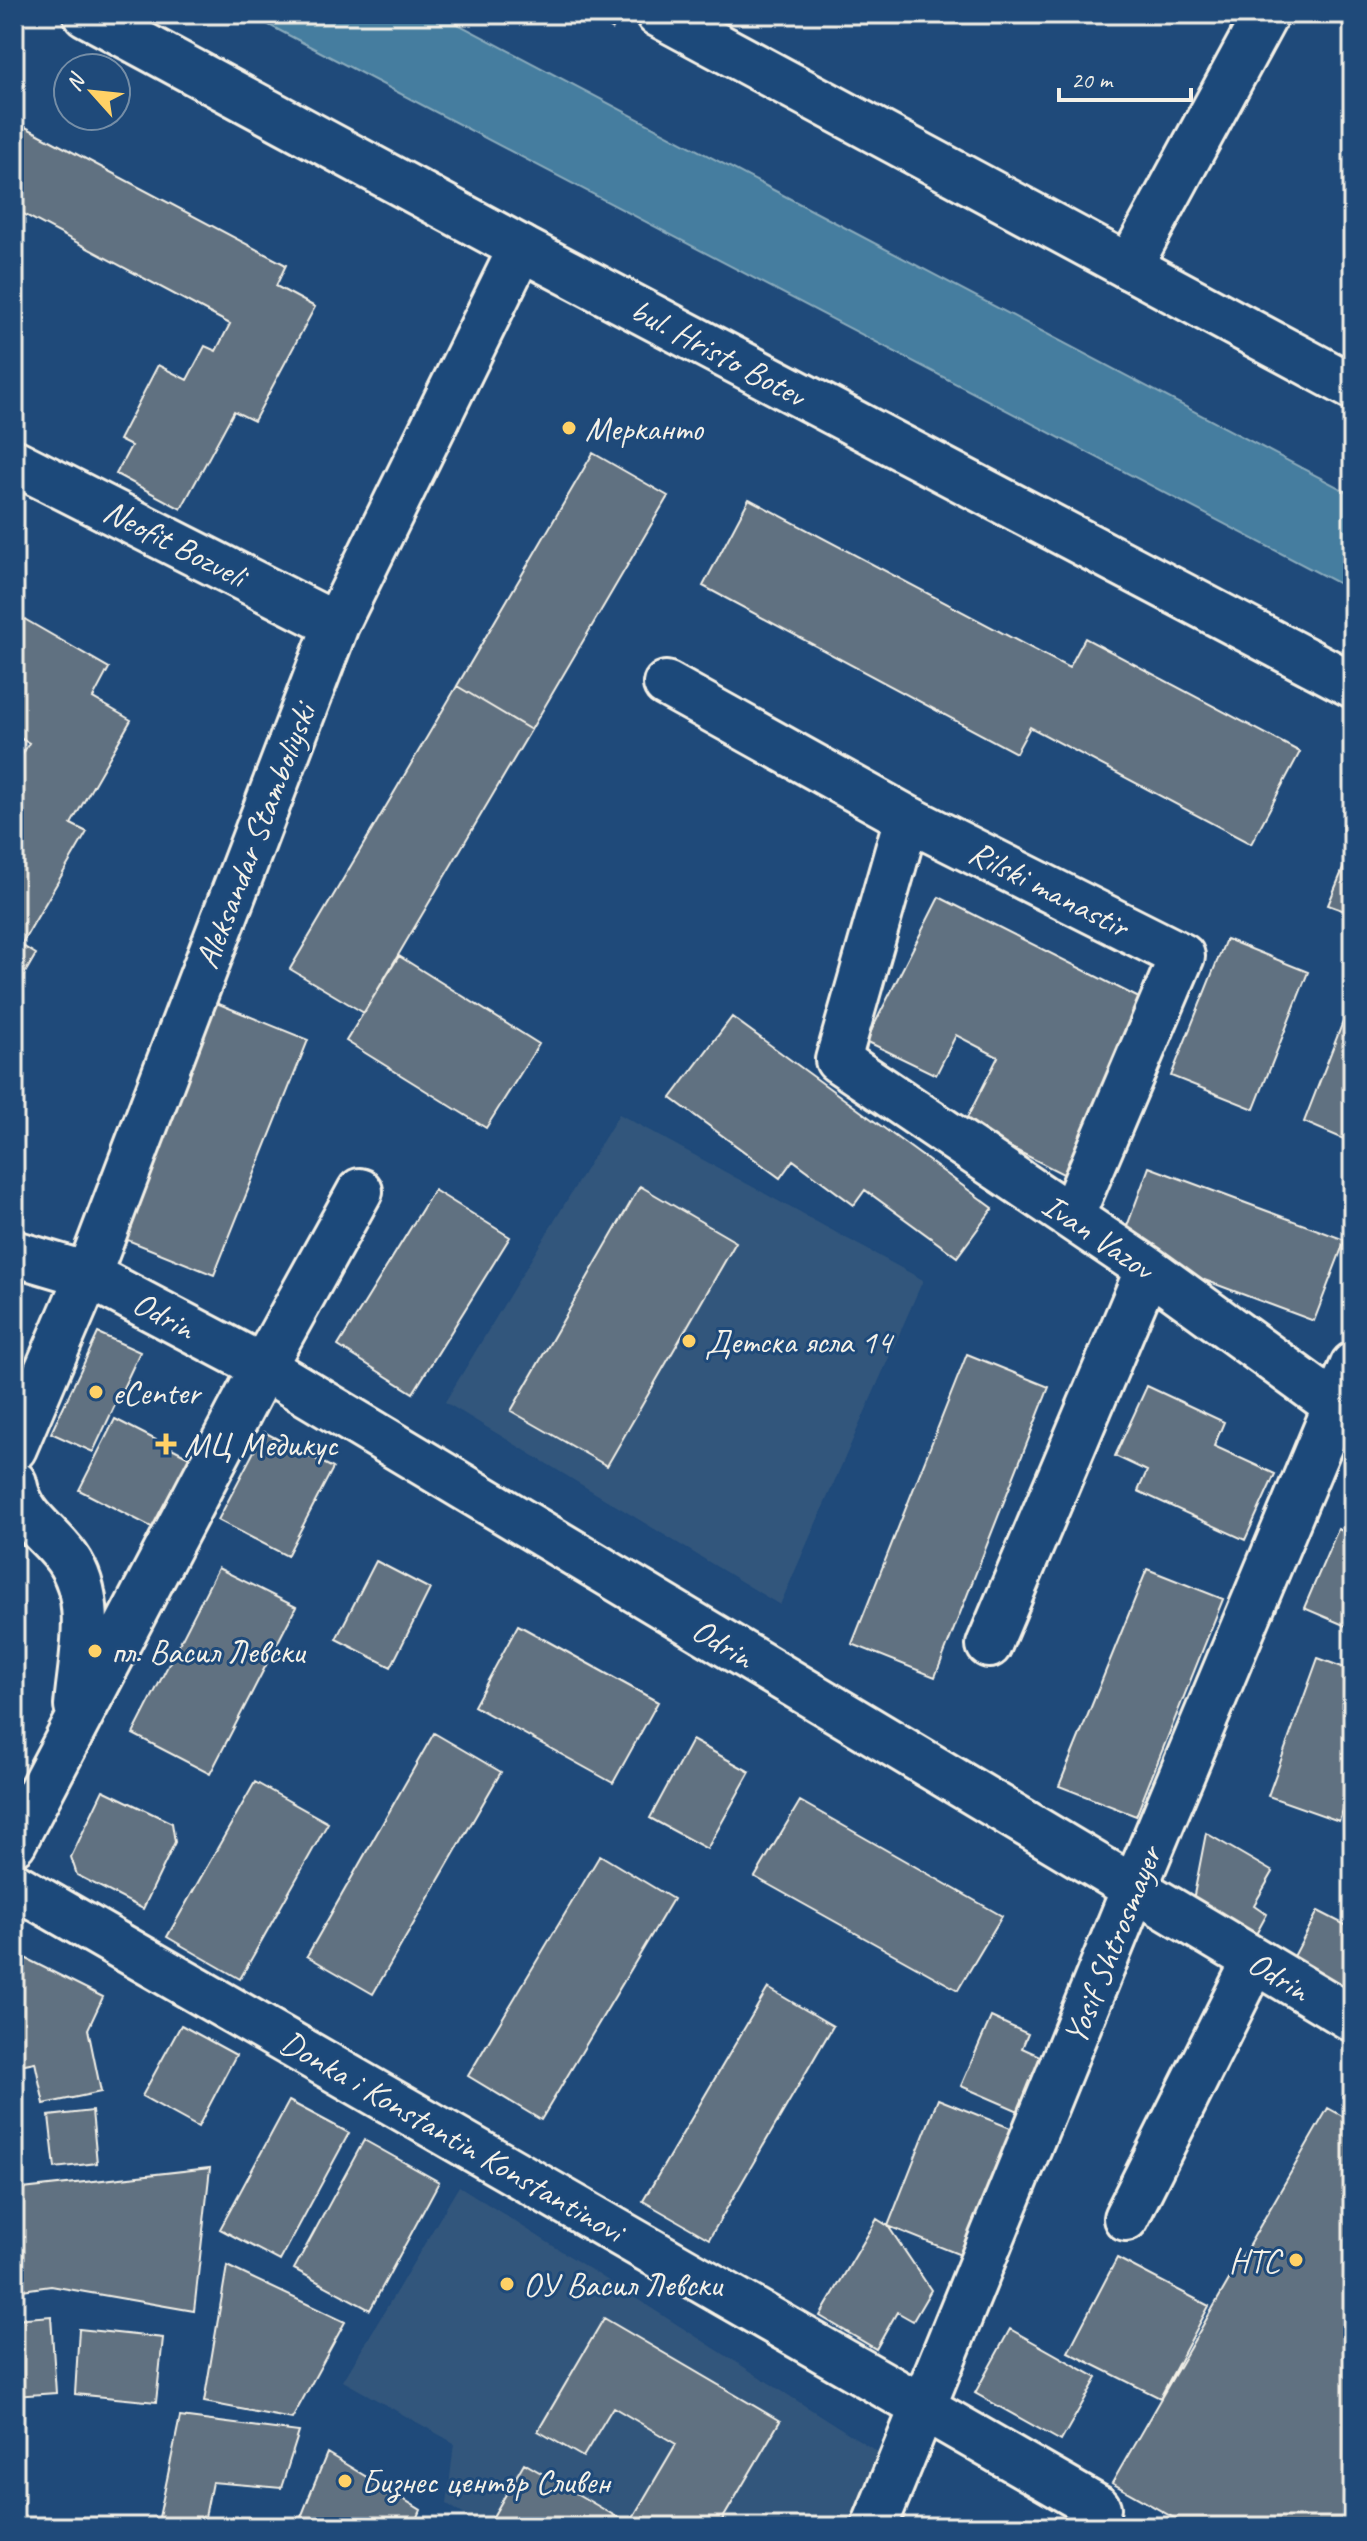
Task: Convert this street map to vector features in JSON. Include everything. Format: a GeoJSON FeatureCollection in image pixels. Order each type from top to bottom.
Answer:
{"type":"FeatureCollection","features":[{"type":"Feature","properties":{"kind":"street","name":"bul. Hristo Botev"},"geometry":{"type":"LineString","coordinates":[[86,14],[521,248],[1353,685]]}},
{"type":"Feature","properties":{"kind":"street"},"geometry":{"type":"LineString","coordinates":[[658,14],[1353,387]]}},
{"type":"Feature","properties":{"kind":"street"},"geometry":{"type":"LineString","coordinates":[[1129,267],[1266,14]]}},
{"type":"Feature","properties":{"kind":"street","name":"Aleksandar Stamboliyski"},"geometry":{"type":"LineString","coordinates":[[15,1450],[88,1275],[336,625],[521,248]]}},
{"type":"Feature","properties":{"kind":"street","name":"Neofit Bozveli"},"geometry":{"type":"LineString","coordinates":[[14,462],[336,625]]}},
{"type":"Feature","properties":{"kind":"street","name":"Rilski manastir"},"geometry":{"type":"LineString","coordinates":[[666,684],[907,818],[1182,956],[1071,1217]]}},
{"type":"Feature","properties":{"kind":"street","name":"Ivan Vazov"},"geometry":{"type":"LineString","coordinates":[[907,818],[838,1060],[1148,1269],[1344,1413]]}},
{"type":"Feature","properties":{"kind":"street"},"geometry":{"type":"LineString","coordinates":[[17,1829],[360,1191]]}},
{"type":"Feature","properties":{"kind":"street","name":"Odrin"},"geometry":{"type":"LineString","coordinates":[[14,1253],[88,1275],[263,1367],[1353,2019]]}},
{"type":"Feature","properties":{"kind":"street"},"geometry":{"type":"LineString","coordinates":[[989,1645],[1148,1269]]}},
{"type":"Feature","properties":{"kind":"street","name":"Yosif Shtrosmayer"},"geometry":{"type":"LineString","coordinates":[[874,2527],[1134,1889],[1344,1413],[1353,1365]]}},
{"type":"Feature","properties":{"kind":"street"},"geometry":{"type":"LineString","coordinates":[[14,1483],[17,1500],[27,1516],[67,1558],[82,1593],[85,1606],[76,1724]]}},
{"type":"Feature","properties":{"kind":"street","name":"Donka i Konstantin Konstantinovi"},"geometry":{"type":"LineString","coordinates":[[14,1885],[1098,2508]]}},
{"type":"Feature","properties":{"kind":"street"},"geometry":{"type":"LineString","coordinates":[[1126,2218],[1254,1962]]}},
{"type":"Feature","properties":{"kind":"shaded area"},"geometry":{"type":"Polygon","coordinates":[[[248,14],[439,14],[1353,495],[1353,591],[248,14]]]}},
{"type":"Feature","properties":{"kind":"shaded area","name":"Детска ясла 14"},"geometry":{"type":"Polygon","coordinates":[[[619,1114],[923,1280],[780,1605],[445,1402],[619,1114]]]}},
{"type":"Feature","properties":{"kind":"shaded area","name":"ОУ Васил Левски"},"geometry":{"type":"Polygon","coordinates":[[[459,2186],[881,2454],[853,2527],[484,2527],[447,2504],[454,2443],[343,2381],[459,2186]]]}},
{"type":"Feature","properties":{"kind":"building"},"geometry":{"type":"Polygon","coordinates":[[[14,121],[286,265],[276,286],[315,307],[254,421],[234,411],[181,509],[116,474],[131,446],[119,440],[158,365],[187,380],[205,346],[216,351],[230,324],[14,209],[14,121]]]}},
{"type":"Feature","properties":{"kind":"building"},"geometry":{"type":"Polygon","coordinates":[[[593,453],[668,496],[531,730],[457,686],[593,453]]]}},
{"type":"Feature","properties":{"kind":"building"},"geometry":{"type":"Polygon","coordinates":[[[749,499],[1069,668],[1085,638],[1300,752],[1251,844],[1030,727],[1016,753],[703,586],[749,499]]]}},
{"type":"Feature","properties":{"kind":"building"},"geometry":{"type":"Polygon","coordinates":[[[14,613],[109,668],[93,698],[131,720],[71,824],[87,832],[21,945],[36,954],[14,992],[14,769],[29,743],[14,735],[14,613]]]}},
{"type":"Feature","properties":{"kind":"building"},"geometry":{"type":"Polygon","coordinates":[[[457,686],[531,730],[364,1013],[290,969],[457,686]]]}},
{"type":"Feature","properties":{"kind":"building"},"geometry":{"type":"Polygon","coordinates":[[[1353,845],[1353,914],[1328,905],[1353,845]]]}},
{"type":"Feature","properties":{"kind":"building"},"geometry":{"type":"Polygon","coordinates":[[[939,897],[1153,1005],[1067,1176],[964,1124],[998,1057],[956,1035],[936,1075],[866,1041],[939,897]]]}},
{"type":"Feature","properties":{"kind":"building"},"geometry":{"type":"Polygon","coordinates":[[[1226,939],[1308,972],[1254,1109],[1171,1076],[1226,939]]]}},
{"type":"Feature","properties":{"kind":"building"},"geometry":{"type":"Polygon","coordinates":[[[399,956],[539,1044],[486,1128],[346,1041],[399,956]]]}},
{"type":"Feature","properties":{"kind":"building"},"geometry":{"type":"Polygon","coordinates":[[[1353,996],[1353,1143],[1304,1122],[1353,996]]]}},
{"type":"Feature","properties":{"kind":"building"},"geometry":{"type":"Polygon","coordinates":[[[214,1002],[308,1040],[214,1275],[120,1237],[214,1002]]]}},
{"type":"Feature","properties":{"kind":"building"},"geometry":{"type":"Polygon","coordinates":[[[732,1017],[993,1208],[957,1257],[865,1190],[854,1205],[793,1160],[780,1178],[671,1098],[732,1017]]]}},
{"type":"Feature","properties":{"kind":"building"},"geometry":{"type":"Polygon","coordinates":[[[1149,1167],[1345,1240],[1314,1321],[1119,1248],[1149,1167]]]}},
{"type":"Feature","properties":{"kind":"building"},"geometry":{"type":"Polygon","coordinates":[[[640,1186],[736,1242],[607,1466],[511,1411],[640,1186]]]}},
{"type":"Feature","properties":{"kind":"building"},"geometry":{"type":"Polygon","coordinates":[[[434,1190],[510,1237],[413,1393],[338,1346],[434,1190]]]}},
{"type":"Feature","properties":{"kind":"building","name":"eCenter"},"geometry":{"type":"Polygon","coordinates":[[[98,1333],[140,1352],[93,1452],[51,1433],[98,1333]]]}},
{"type":"Feature","properties":{"kind":"building"},"geometry":{"type":"Polygon","coordinates":[[[967,1354],[1049,1387],[935,1677],[852,1644],[967,1354]]]}},
{"type":"Feature","properties":{"kind":"building"},"geometry":{"type":"Polygon","coordinates":[[[1147,1386],[1224,1422],[1214,1446],[1275,1474],[1245,1540],[1138,1491],[1147,1471],[1115,1456],[1147,1386]]]}},
{"type":"Feature","properties":{"kind":"building"},"geometry":{"type":"Polygon","coordinates":[[[115,1419],[199,1462],[163,1533],[79,1490],[115,1419]]]}},
{"type":"Feature","properties":{"kind":"building"},"geometry":{"type":"Polygon","coordinates":[[[264,1432],[333,1468],[287,1556],[218,1520],[264,1432]]]}},
{"type":"Feature","properties":{"kind":"building"},"geometry":{"type":"Polygon","coordinates":[[[1338,1529],[1353,1535],[1353,1629],[1304,1608],[1338,1529]]]}},
{"type":"Feature","properties":{"kind":"building"},"geometry":{"type":"Polygon","coordinates":[[[376,1561],[430,1589],[391,1667],[336,1639],[376,1561]]]}},
{"type":"Feature","properties":{"kind":"building"},"geometry":{"type":"Polygon","coordinates":[[[218,1568],[296,1607],[210,1774],[133,1734],[218,1568]]]}},
{"type":"Feature","properties":{"kind":"building"},"geometry":{"type":"Polygon","coordinates":[[[1147,1569],[1223,1599],[1136,1816],[1059,1786],[1147,1569]]]}},
{"type":"Feature","properties":{"kind":"building"},"geometry":{"type":"Polygon","coordinates":[[[518,1625],[658,1702],[613,1783],[474,1706],[518,1625]]]}},
{"type":"Feature","properties":{"kind":"building"},"geometry":{"type":"Polygon","coordinates":[[[1318,1658],[1353,1671],[1353,1783],[1339,1821],[1268,1796],[1318,1658]]]}},
{"type":"Feature","properties":{"kind":"building"},"geometry":{"type":"Polygon","coordinates":[[[434,1733],[501,1772],[373,1994],[307,1956],[434,1733]]]}},
{"type":"Feature","properties":{"kind":"building"},"geometry":{"type":"Polygon","coordinates":[[[692,1740],[750,1772],[707,1849],[650,1818],[692,1740]]]}},
{"type":"Feature","properties":{"kind":"building"},"geometry":{"type":"Polygon","coordinates":[[[255,1782],[328,1823],[240,1979],[167,1937],[255,1782]]]}},
{"type":"Feature","properties":{"kind":"building"},"geometry":{"type":"Polygon","coordinates":[[[103,1790],[172,1823],[175,1842],[143,1909],[77,1875],[71,1857],[103,1790]]]}},
{"type":"Feature","properties":{"kind":"building"},"geometry":{"type":"Polygon","coordinates":[[[800,1801],[1002,1916],[958,1990],[755,1877],[800,1801]]]}},
{"type":"Feature","properties":{"kind":"building"},"geometry":{"type":"Polygon","coordinates":[[[1206,1833],[1273,1872],[1254,1905],[1267,1914],[1255,1936],[1193,1900],[1206,1833]]]}},
{"type":"Feature","properties":{"kind":"building"},"geometry":{"type":"Polygon","coordinates":[[[600,1855],[673,1899],[541,2120],[468,2076],[600,1855]]]}},
{"type":"Feature","properties":{"kind":"building"},"geometry":{"type":"Polygon","coordinates":[[[1318,1911],[1351,1928],[1353,1925],[1353,1996],[1290,1964],[1318,1911]]]}},
{"type":"Feature","properties":{"kind":"building"},"geometry":{"type":"Polygon","coordinates":[[[25,1958],[103,1997],[88,2029],[101,2092],[44,2104],[35,2062],[15,2066],[14,1980],[25,1958]]]}},
{"type":"Feature","properties":{"kind":"building"},"geometry":{"type":"Polygon","coordinates":[[[768,1988],[833,2026],[709,2239],[643,2201],[768,1988]]]}},
{"type":"Feature","properties":{"kind":"building"},"geometry":{"type":"Polygon","coordinates":[[[991,2017],[1028,2034],[1022,2048],[1053,2062],[1030,2116],[961,2086],[991,2017]]]}},
{"type":"Feature","properties":{"kind":"building"},"geometry":{"type":"Polygon","coordinates":[[[181,2025],[236,2055],[198,2127],[142,2096],[181,2025]]]}},
{"type":"Feature","properties":{"kind":"building"},"geometry":{"type":"Polygon","coordinates":[[[938,2099],[1018,2131],[968,2258],[888,2226],[938,2099]]]}},
{"type":"Feature","properties":{"kind":"building"},"geometry":{"type":"Polygon","coordinates":[[[289,2101],[349,2133],[280,2261],[220,2229],[289,2101]]]}},
{"type":"Feature","properties":{"kind":"building","name":"НТС"},"geometry":{"type":"Polygon","coordinates":[[[1328,2108],[1353,2122],[1353,2527],[1190,2527],[1112,2483],[1328,2108]]]}},
{"type":"Feature","properties":{"kind":"building"},"geometry":{"type":"Polygon","coordinates":[[[92,2111],[97,2163],[55,2168],[49,2116],[92,2111]]]}},
{"type":"Feature","properties":{"kind":"building"},"geometry":{"type":"Polygon","coordinates":[[[364,2140],[439,2182],[370,2310],[294,2269],[364,2140]]]}},
{"type":"Feature","properties":{"kind":"building"},"geometry":{"type":"Polygon","coordinates":[[[210,2168],[194,2311],[51,2286],[14,2291],[14,2190],[210,2168]]]}},
{"type":"Feature","properties":{"kind":"building"},"geometry":{"type":"Polygon","coordinates":[[[877,2219],[888,2226],[931,2290],[913,2321],[897,2312],[876,2349],[820,2316],[877,2219]]]}},
{"type":"Feature","properties":{"kind":"building"},"geometry":{"type":"Polygon","coordinates":[[[1117,2258],[1209,2306],[1160,2398],[1068,2352],[1117,2258]]]}},
{"type":"Feature","properties":{"kind":"building"},"geometry":{"type":"Polygon","coordinates":[[[227,2266],[345,2322],[292,2419],[204,2402],[227,2266]]]}},
{"type":"Feature","properties":{"kind":"building"},"geometry":{"type":"Polygon","coordinates":[[[51,2316],[56,2393],[14,2396],[14,2319],[51,2316]]]}},
{"type":"Feature","properties":{"kind":"building"},"geometry":{"type":"Polygon","coordinates":[[[604,2318],[780,2421],[718,2527],[487,2527],[524,2463],[629,2524],[676,2444],[613,2407],[583,2457],[538,2431],[604,2318]]]}},
{"type":"Feature","properties":{"kind":"building"},"geometry":{"type":"Polygon","coordinates":[[[79,2329],[163,2338],[156,2402],[75,2394],[79,2329]]]}},
{"type":"Feature","properties":{"kind":"building"},"geometry":{"type":"Polygon","coordinates":[[[1010,2329],[1097,2378],[1061,2441],[975,2393],[1010,2329]]]}},
{"type":"Feature","properties":{"kind":"building"},"geometry":{"type":"Polygon","coordinates":[[[180,2417],[299,2432],[281,2488],[212,2482],[203,2527],[157,2527],[180,2417]]]}},
{"type":"Feature","properties":{"kind":"building","name":"Бизнес център Сливен"},"geometry":{"type":"Polygon","coordinates":[[[327,2453],[421,2510],[414,2527],[297,2527],[327,2453]]]}},
{"type":"Feature","properties":{"kind":"place","name":"Мерканто"},"geometry":{"type":"Point","coordinates":[569,428]}},
{"type":"Feature","properties":{"kind":"place","name":"Детска ясла 14"},"geometry":{"type":"Point","coordinates":[689,1341]}},
{"type":"Feature","properties":{"kind":"place","name":"eCenter"},"geometry":{"type":"Point","coordinates":[96,1392]}},
{"type":"Feature","properties":{"kind":"place","name":"МЦ Медикус"},"geometry":{"type":"Point","coordinates":[166,1444]}},
{"type":"Feature","properties":{"kind":"place","name":"пл. Васил Левски"},"geometry":{"type":"Point","coordinates":[95,1651]}},
{"type":"Feature","properties":{"kind":"place","name":"НТС"},"geometry":{"type":"Point","coordinates":[1296,2260]}},
{"type":"Feature","properties":{"kind":"place","name":"ОУ Васил Левски"},"geometry":{"type":"Point","coordinates":[507,2284]}},
{"type":"Feature","properties":{"kind":"place","name":"Бизнес център Сливен"},"geometry":{"type":"Point","coordinates":[345,2481]}}]}
